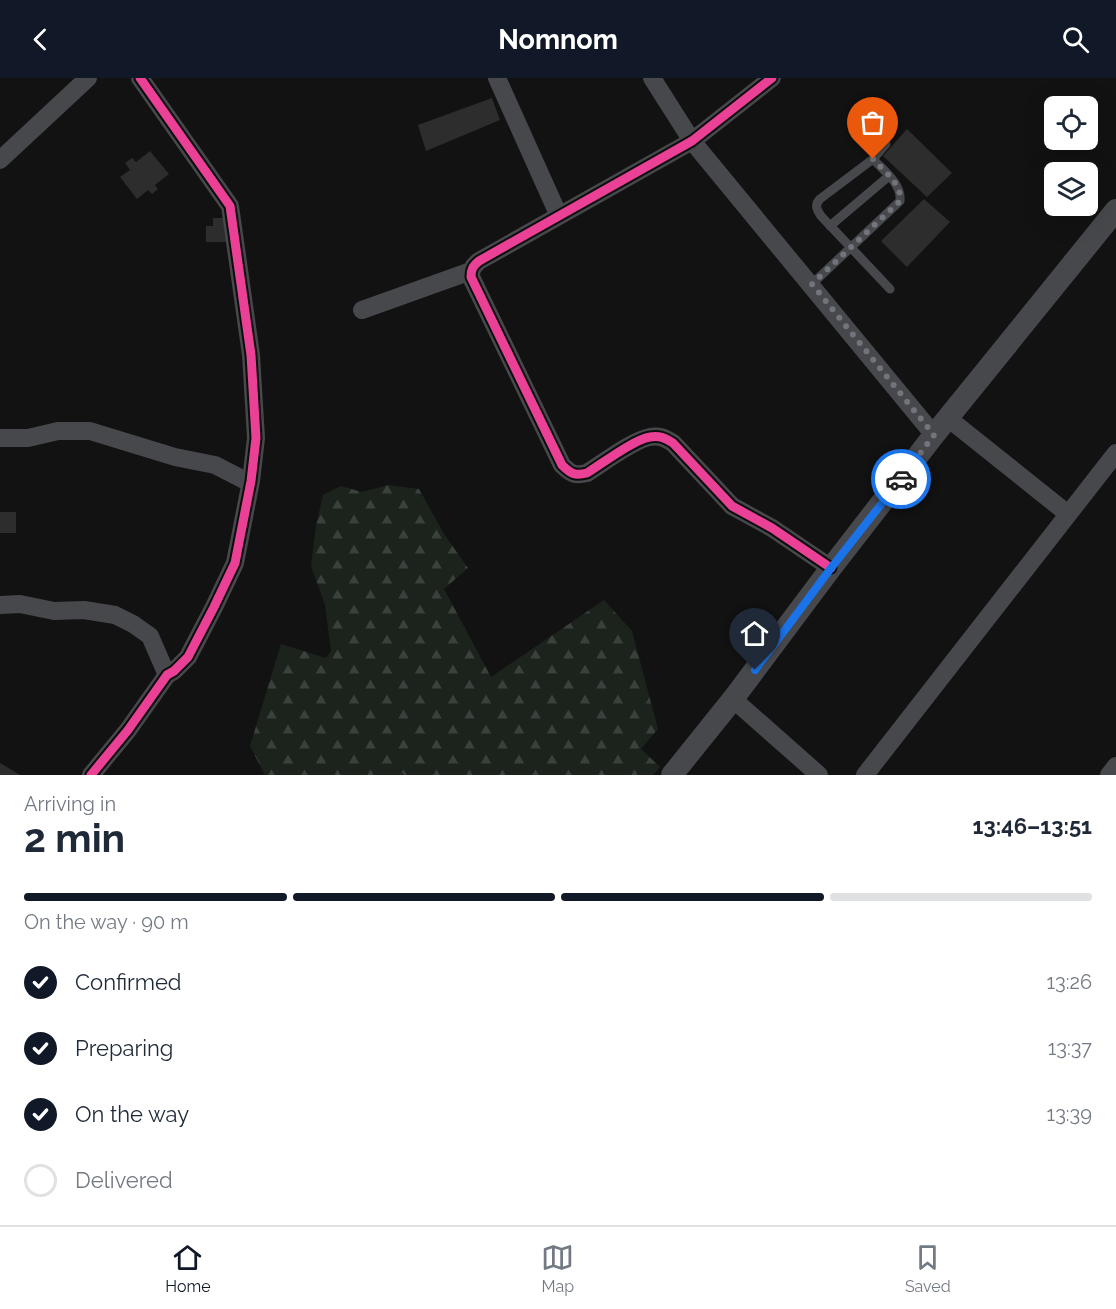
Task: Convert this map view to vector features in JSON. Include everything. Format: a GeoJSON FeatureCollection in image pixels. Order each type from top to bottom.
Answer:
{"type":"FeatureCollection","features":[{"type":"Feature","properties":{"kind":"street"},"geometry":{"type":"LineString","coordinates":[[0,160],[88,78]]}},
{"type":"Feature","properties":{"kind":"street"},"geometry":{"type":"LineString","coordinates":[[91,775],[128,730],[167,675],[188,657],[214,607],[234,563],[250,483],[256,438],[252,367],[230,206],[140,78]]}},
{"type":"Feature","properties":{"kind":"street"},"geometry":{"type":"LineString","coordinates":[[496,78],[559,216]]}},
{"type":"Feature","properties":{"kind":"street"},"geometry":{"type":"LineString","coordinates":[[652,78],[692,141],[812,284],[941,427],[1068,514]]}},
{"type":"Feature","properties":{"kind":"street"},"geometry":{"type":"LineString","coordinates":[[362,310],[471,271],[479,261],[692,141],[772,78]]}},
{"type":"Feature","properties":{"kind":"street"},"geometry":{"type":"LineString","coordinates":[[672,775],[941,427],[1114,215]]}},
{"type":"Feature","properties":{"kind":"street"},"geometry":{"type":"LineString","coordinates":[[471,271],[474,283],[562,465],[570,473],[587,474],[636,442],[650,437],[663,437],[673,443],[732,506],[772,528],[831,568]]}},
{"type":"Feature","properties":{"kind":"street"},"geometry":{"type":"LineString","coordinates":[[0,438],[28,438],[58,431],[90,431],[175,457],[215,465],[250,483]]}},
{"type":"Feature","properties":{"kind":"street"},"geometry":{"type":"LineString","coordinates":[[865,775],[1116,453]]}},
{"type":"Feature","properties":{"kind":"street"},"geometry":{"type":"LineString","coordinates":[[0,604],[20,604],[54,611],[84,610],[115,615],[150,636],[167,675]]}},
{"type":"Feature","properties":{"kind":"street"},"geometry":{"type":"LineString","coordinates":[[733,699],[819,775]]}},
{"type":"Feature","properties":{"kind":"street"},"geometry":{"type":"LineString","coordinates":[[1109,775],[1116,766]]}},
{"type":"Feature","properties":{"kind":"lane"},"geometry":{"type":"LineString","coordinates":[[886,144],[873,159],[817,203],[816,209],[890,289]]}},
{"type":"Feature","properties":{"kind":"lane"},"geometry":{"type":"LineString","coordinates":[[812,284],[900,201],[900,190],[873,159]]}},
{"type":"Feature","properties":{"kind":"lane"},"geometry":{"type":"LineString","coordinates":[[830,226],[889,176]]}},
{"type":"Feature","properties":{"kind":"green space"},"geometry":{"type":"Polygon","coordinates":[[[388,485],[419,489],[444,534],[468,568],[444,589],[491,677],[604,600],[632,631],[658,729],[641,749],[660,767],[653,775],[404,775],[402,773],[401,775],[265,775],[250,746],[281,644],[326,658],[331,651],[325,605],[311,566],[323,495],[341,486],[362,492],[388,485]]]}},
{"type":"Feature","properties":{"kind":"building"},"geometry":{"type":"Polygon","coordinates":[[[492,98],[500,120],[426,151],[418,125],[492,98]]]}},
{"type":"Feature","properties":{"kind":"building"},"geometry":{"type":"Polygon","coordinates":[[[907,129],[952,173],[927,197],[883,156],[907,129]]]}},
{"type":"Feature","properties":{"kind":"building"},"geometry":{"type":"Polygon","coordinates":[[[150,151],[169,174],[155,185],[158,189],[152,194],[148,190],[137,199],[120,177],[130,170],[125,163],[132,158],[136,162],[150,151]]]}},
{"type":"Feature","properties":{"kind":"building"},"geometry":{"type":"Polygon","coordinates":[[[924,199],[950,222],[907,267],[881,241],[924,199]]]}},
{"type":"Feature","properties":{"kind":"building"},"geometry":{"type":"Polygon","coordinates":[[[213,218],[226,218],[226,242],[206,242],[206,226],[213,226],[213,218]]]}},
{"type":"Feature","properties":{"kind":"building"},"geometry":{"type":"Polygon","coordinates":[[[0,512],[16,512],[16,533],[0,533],[0,512]]]}},
{"type":"Feature","properties":{"kind":"building"},"geometry":{"type":"Polygon","coordinates":[[[0,763],[20,775],[0,775],[0,763]]]}},
{"type":"Feature","properties":{"kind":"cycle path"},"geometry":{"type":"LineString","coordinates":[[91,775],[128,730],[167,675],[188,657],[214,607],[235,563],[251,481],[256,438],[251,355],[230,206],[140,78]]}},
{"type":"Feature","properties":{"kind":"cycle path"},"geometry":{"type":"LineString","coordinates":[[772,78],[692,141],[479,261],[475,264],[471,277],[562,465],[568,470],[573,474],[587,473],[635,442],[653,436],[665,438],[673,443],[732,506],[772,528],[831,568]]}},
{"type":"Feature","properties":{"kind":"way so far"},"geometry":{"type":"LineString","coordinates":[[873,159],[900,190],[900,201],[812,284],[934,435],[901,479]]}},
{"type":"Feature","properties":{"kind":"route"},"geometry":{"type":"LineString","coordinates":[[755,670],[901,479]]}}]}
